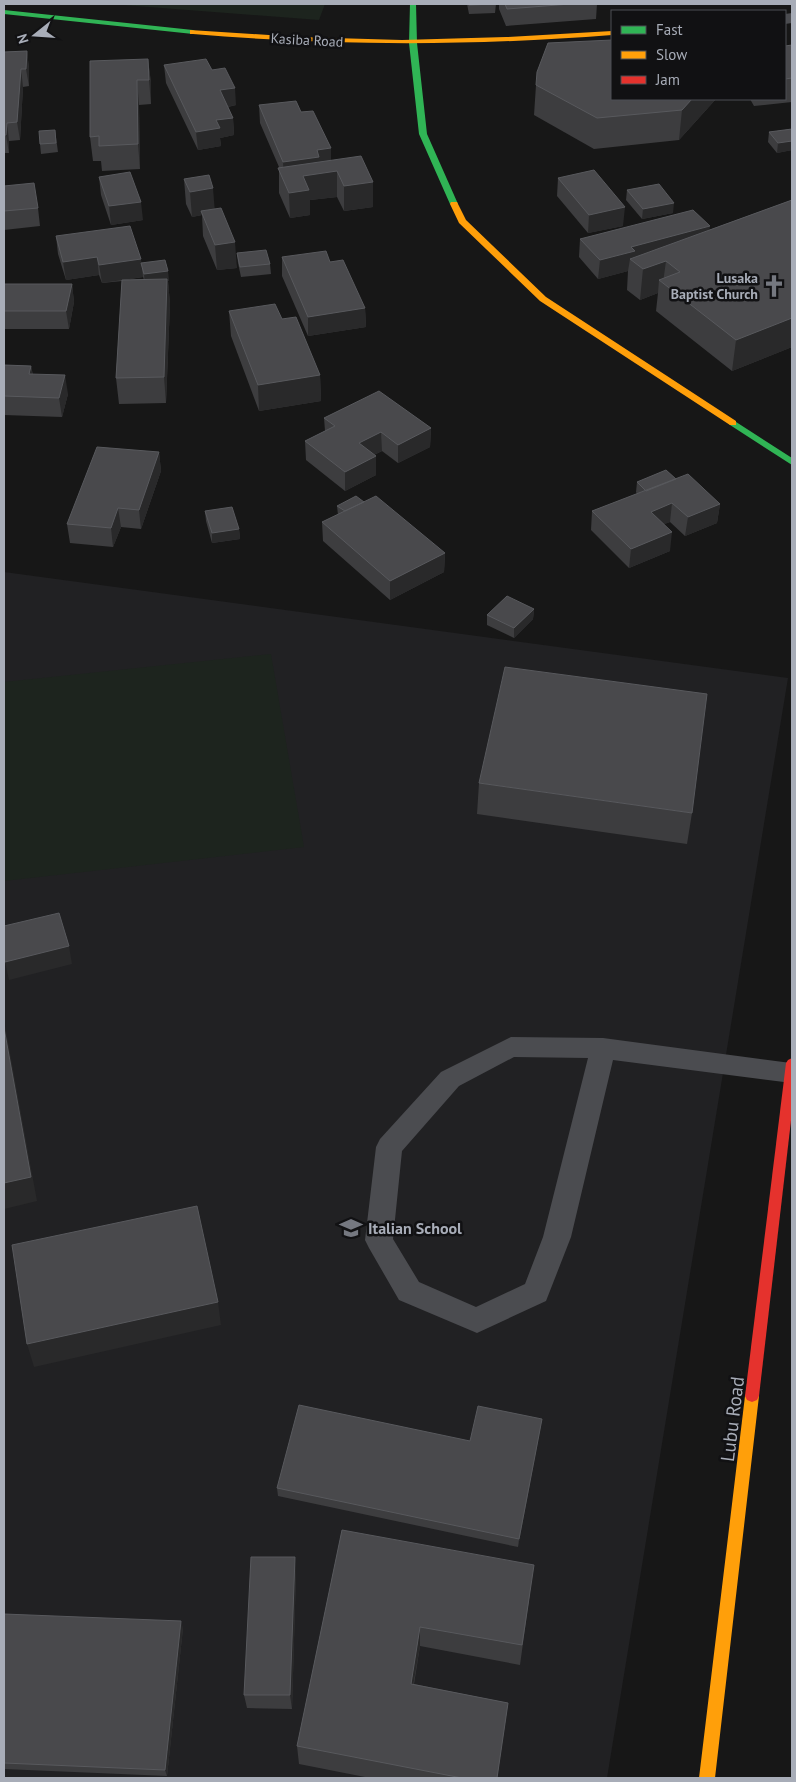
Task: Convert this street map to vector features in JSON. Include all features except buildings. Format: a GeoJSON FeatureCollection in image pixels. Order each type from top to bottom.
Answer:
{"type":"FeatureCollection","features":[{"type":"Feature","properties":{"kind":"street"},"geometry":{"type":"LineString","coordinates":[[413,4],[413,43],[423,134],[462,221],[543,299],[792,462]]}},
{"type":"Feature","properties":{"kind":"street","name":"Kasiba Road"},"geometry":{"type":"LineString","coordinates":[[4,12],[246,36],[332,42],[413,43],[545,38],[611,33]]}},
{"type":"Feature","properties":{"kind":"street","name":"Lubu Road"},"geometry":{"type":"LineString","coordinates":[[707,1778],[792,1068]]}},
{"type":"Feature","properties":{"kind":"lane"},"geometry":{"type":"LineString","coordinates":[[604,1048],[557,1237],[536,1292],[477,1320],[409,1291],[379,1240],[389,1147],[450,1078],[511,1047],[604,1048],[792,1068]]}},
{"type":"Feature","properties":{"kind":"shaded area"},"geometry":{"type":"Polygon","coordinates":[[[110,4],[325,4],[319,20],[110,4]]]}},
{"type":"Feature","properties":{"kind":"shaded area","name":"Italian School"},"geometry":{"type":"Polygon","coordinates":[[[4,572],[788,678],[607,1778],[4,1778],[4,572]]]}},
{"type":"Feature","properties":{"kind":"shaded area"},"geometry":{"type":"Polygon","coordinates":[[[271,654],[304,847],[4,881],[4,682],[271,654]]]}},
{"type":"Feature","properties":{"kind":"traffic: fast"},"geometry":{"type":"LineString","coordinates":[[413,4],[413,43],[423,134],[454,204]]}},
{"type":"Feature","properties":{"kind":"traffic: fast"},"geometry":{"type":"LineString","coordinates":[[4,12],[193,32]]}},
{"type":"Feature","properties":{"kind":"traffic: fast"},"geometry":{"type":"LineString","coordinates":[[733,423],[792,462]]}},
{"type":"Feature","properties":{"kind":"traffic: slow"},"geometry":{"type":"LineString","coordinates":[[193,32],[299,40],[402,42],[559,37],[611,33]]}},
{"type":"Feature","properties":{"kind":"traffic: slow"},"geometry":{"type":"LineString","coordinates":[[454,204],[462,221],[543,299],[733,423]]}},
{"type":"Feature","properties":{"kind":"traffic: slow"},"geometry":{"type":"LineString","coordinates":[[707,1778],[752,1396]]}},
{"type":"Feature","properties":{"kind":"traffic: jam"},"geometry":{"type":"LineString","coordinates":[[752,1396],[792,1063]]}},
{"type":"Feature","properties":{"kind":"place","name":"Lusaka Baptist Church"},"geometry":{"type":"Point","coordinates":[774,286]}},
{"type":"Feature","properties":{"kind":"place","name":"Italian School"},"geometry":{"type":"Point","coordinates":[351,1228]}}]}
